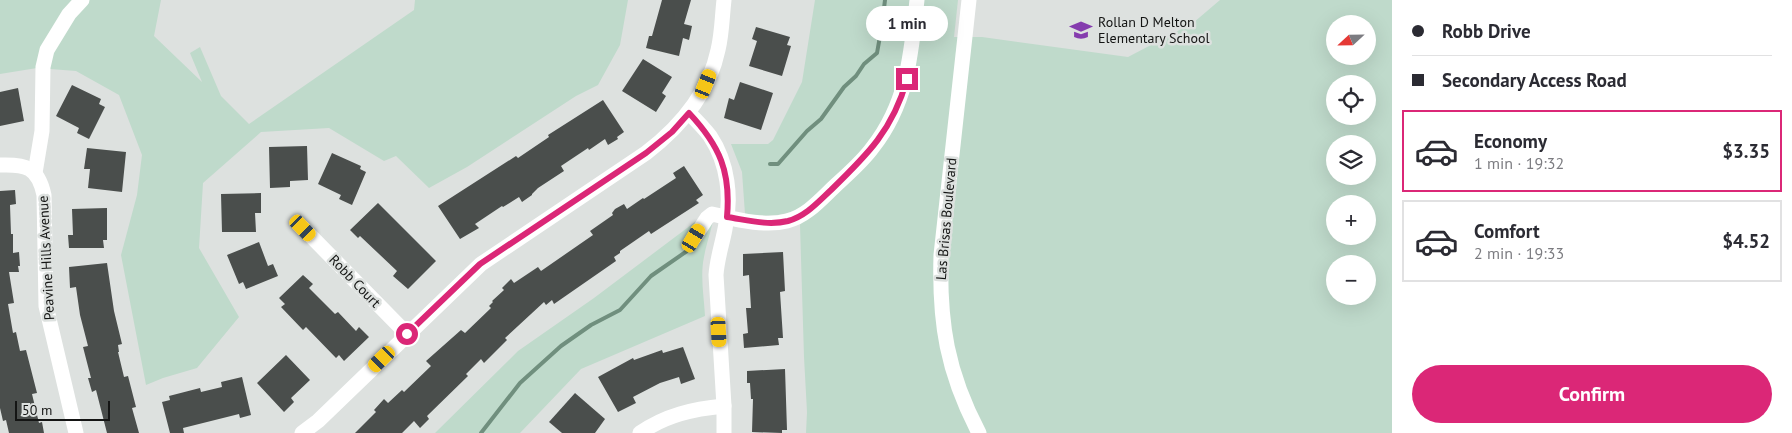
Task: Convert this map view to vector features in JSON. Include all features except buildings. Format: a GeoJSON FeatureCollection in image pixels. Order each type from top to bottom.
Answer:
{"type":"FeatureCollection","features":[{"type":"Feature","properties":{"kind":"street"},"geometry":{"type":"LineString","coordinates":[[0,165],[22,165],[35,173],[42,131],[42,67],[47,50],[69,14],[82,0]]}},
{"type":"Feature","properties":{"kind":"street"},"geometry":{"type":"LineString","coordinates":[[302,433],[318,421],[480,264],[646,153],[666,137],[689,113],[706,84],[718,53],[724,0]]}},
{"type":"Feature","properties":{"kind":"street"},"geometry":{"type":"LineString","coordinates":[[694,238],[707,218],[712,214],[776,223],[798,217],[810,209],[872,149],[890,122],[903,92],[910,60],[917,0]]}},
{"type":"Feature","properties":{"kind":"street","name":"Las Brisas Boulevard"},"geometry":{"type":"LineString","coordinates":[[970,0],[941,255],[940,292],[947,352],[962,397],[979,433]]}},
{"type":"Feature","properties":{"kind":"street"},"geometry":{"type":"LineString","coordinates":[[689,113],[709,136],[721,158],[728,192],[727,217],[717,258],[716,275],[724,433]]}},
{"type":"Feature","properties":{"kind":"street","name":"Peavine Hills Avenue"},"geometry":{"type":"LineString","coordinates":[[35,173],[44,195],[47,314],[76,433]]}},
{"type":"Feature","properties":{"kind":"street","name":"Robb Court"},"geometry":{"type":"LineString","coordinates":[[303,228],[407,334]]}},
{"type":"Feature","properties":{"kind":"street"},"geometry":{"type":"LineString","coordinates":[[640,433],[682,412],[698,408],[724,406]]}},
{"type":"Feature","properties":{"kind":"green space"},"geometry":{"type":"Polygon","coordinates":[[[0,0],[161,0],[154,36],[202,82],[190,53],[200,47],[221,96],[249,124],[414,10],[415,0],[628,0],[620,45],[598,85],[576,96],[467,167],[429,188],[396,156],[384,161],[329,128],[261,132],[203,183],[199,248],[239,317],[197,368],[146,385],[121,255],[137,195],[142,155],[119,95],[76,71],[37,68],[0,74],[0,0]]]}},
{"type":"Feature","properties":{"kind":"green space"},"geometry":{"type":"Polygon","coordinates":[[[815,0],[958,0],[954,37],[982,37],[1128,57],[1193,23],[1220,0],[1392,0],[1392,433],[806,433],[807,412],[800,225],[805,206],[797,210],[775,215],[745,214],[742,172],[731,144],[768,144],[773,140],[802,82],[815,0]]]}},
{"type":"Feature","properties":{"kind":"green space"},"geometry":{"type":"Polygon","coordinates":[[[715,207],[703,264],[702,279],[705,316],[581,369],[520,433],[435,433],[518,351],[594,298],[715,207]]]}},
{"type":"Feature","properties":{"kind":"waterway"},"geometry":{"type":"LineString","coordinates":[[770,164],[778,164],[807,131],[821,119],[844,87],[856,76],[864,64],[877,53],[885,0]]}},
{"type":"Feature","properties":{"kind":"waterway"},"geometry":{"type":"LineString","coordinates":[[481,433],[520,383],[561,346],[591,325],[620,310],[651,276],[687,251]]}},
{"type":"Feature","properties":{"kind":"place","name":"Rollan D Melton Elementary School"},"geometry":{"type":"Point","coordinates":[1081,30]}},
{"type":"Feature","properties":{"kind":"route"},"geometry":{"type":"LineString","coordinates":[[407,334],[480,264],[646,153],[672,132],[689,113],[709,136],[721,158],[727,182],[727,217],[776,223],[798,217],[810,209],[872,149],[890,122],[899,104],[907,79]]}}]}
